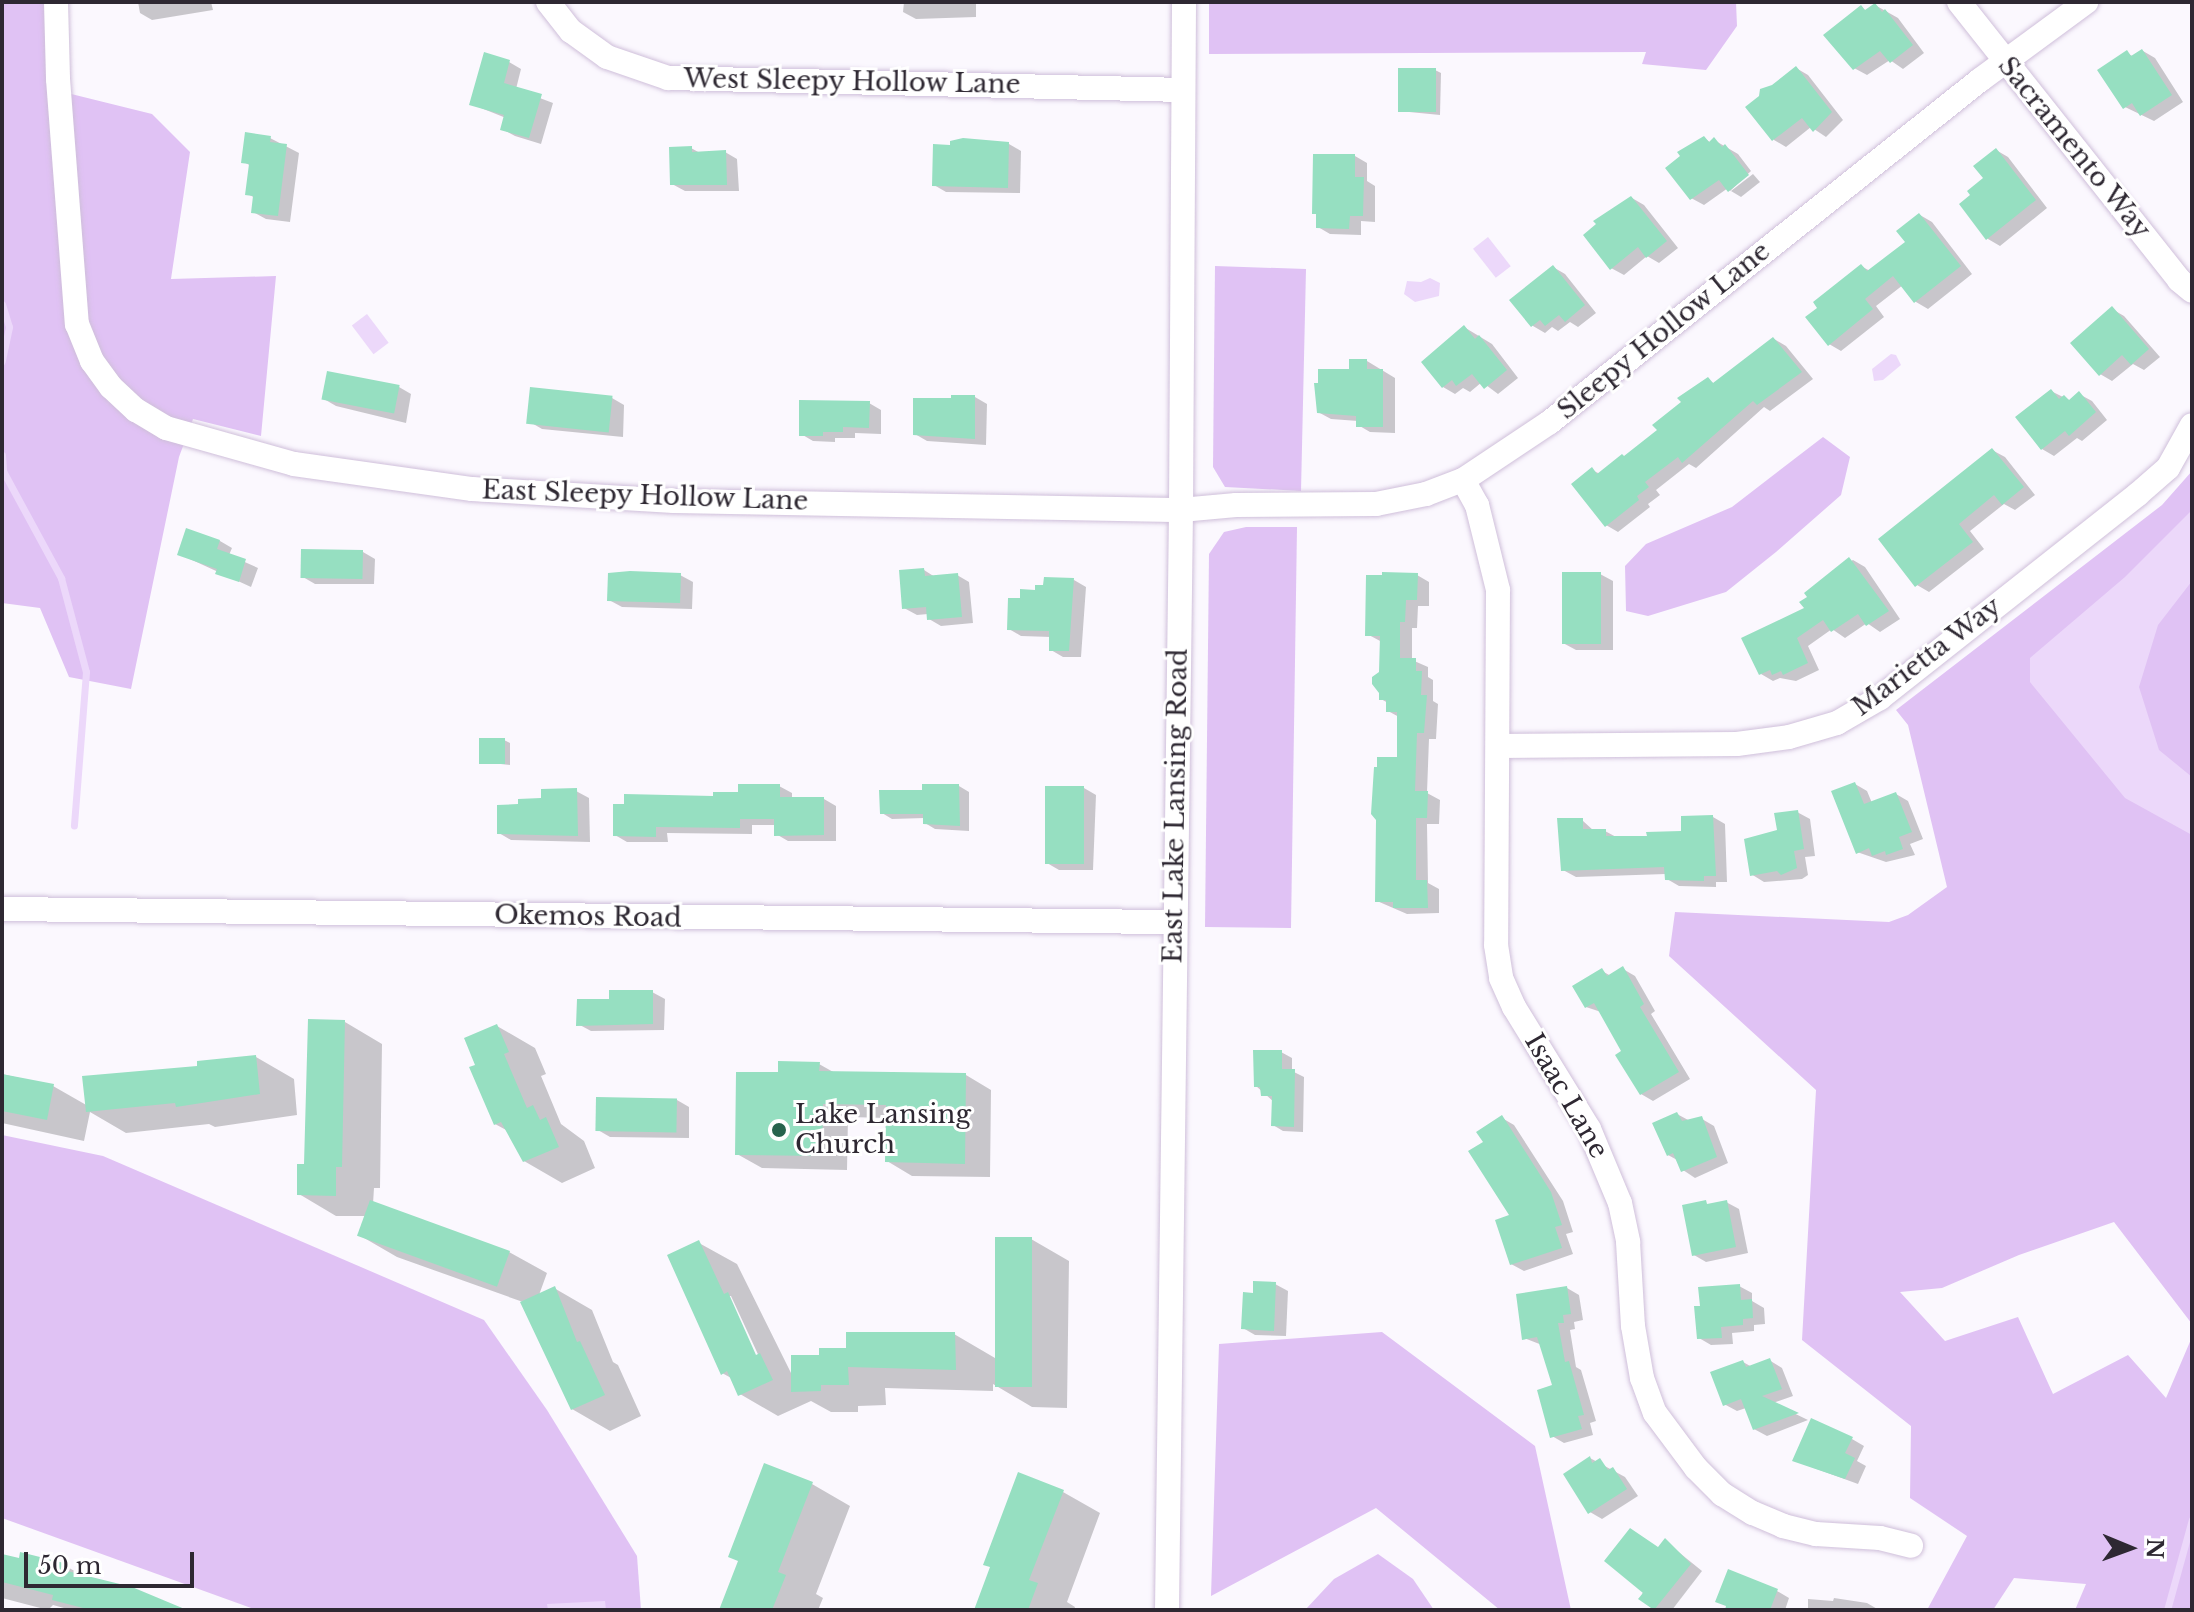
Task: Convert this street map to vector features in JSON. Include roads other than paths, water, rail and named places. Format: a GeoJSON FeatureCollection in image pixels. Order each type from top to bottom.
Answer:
{"type":"FeatureCollection","features":[{"type":"Feature","properties":{"kind":"street","name":"East Sleepy Hollow Lane"},"geometry":{"type":"LineString","coordinates":[[56,2],[72,301],[86,349],[99,372],[124,400],[149,419],[184,436],[280,461],[404,482],[572,497],[1181,510]]}},
{"type":"Feature","properties":{"kind":"street","name":"West Sleepy Hollow Lane"},"geometry":{"type":"LineString","coordinates":[[548,2],[571,31],[607,57],[668,78],[1183,90]]}},
{"type":"Feature","properties":{"kind":"street","name":"East Lake Lansing Road"},"geometry":{"type":"LineString","coordinates":[[1167,1610],[1184,2]]}},
{"type":"Feature","properties":{"kind":"street","name":"Sacramento Way"},"geometry":{"type":"LineString","coordinates":[[1959,2],[2179,280],[2192,291]]}},
{"type":"Feature","properties":{"kind":"street","name":"Sleepy Hollow Lane"},"geometry":{"type":"LineString","coordinates":[[1181,510],[1236,505],[1376,504],[1426,494],[1463,480],[1550,422],[2004,61],[2086,2]]}},
{"type":"Feature","properties":{"kind":"street","name":"Marietta Way"},"geometry":{"type":"LineString","coordinates":[[1499,746],[1737,744],[1789,737],[1837,723],[1880,698],[2137,495],[2168,468],[2192,425]]}},
{"type":"Feature","properties":{"kind":"street","name":"Isaac Lane"},"geometry":{"type":"LineString","coordinates":[[1463,480],[1477,505],[1498,590],[1496,945],[1501,978],[1514,1007],[1589,1129],[1620,1203],[1628,1242],[1633,1326],[1642,1378],[1655,1413],[1696,1468],[1722,1494],[1753,1513],[1783,1526],[1816,1534],[1880,1538],[1911,1546]]}},
{"type":"Feature","properties":{"kind":"street","name":"Okemos Road"},"geometry":{"type":"LineString","coordinates":[[2,909],[1174,922]]}},
{"type":"Feature","properties":{"kind":"waterway"},"geometry":{"type":"LineString","coordinates":[[2,304],[9,327],[2,361]]}},
{"type":"Feature","properties":{"kind":"waterway"},"geometry":{"type":"LineString","coordinates":[[2,455],[3,471],[61,578],[86,672],[74,826]]}},
{"type":"Feature","properties":{"kind":"waterway"},"geometry":{"type":"LineString","coordinates":[[2167,1610],[2192,1519]]}},
{"type":"Feature","properties":{"kind":"place","name":"Lake Lansing Church"},"geometry":{"type":"Point","coordinates":[779,1130]}}]}
